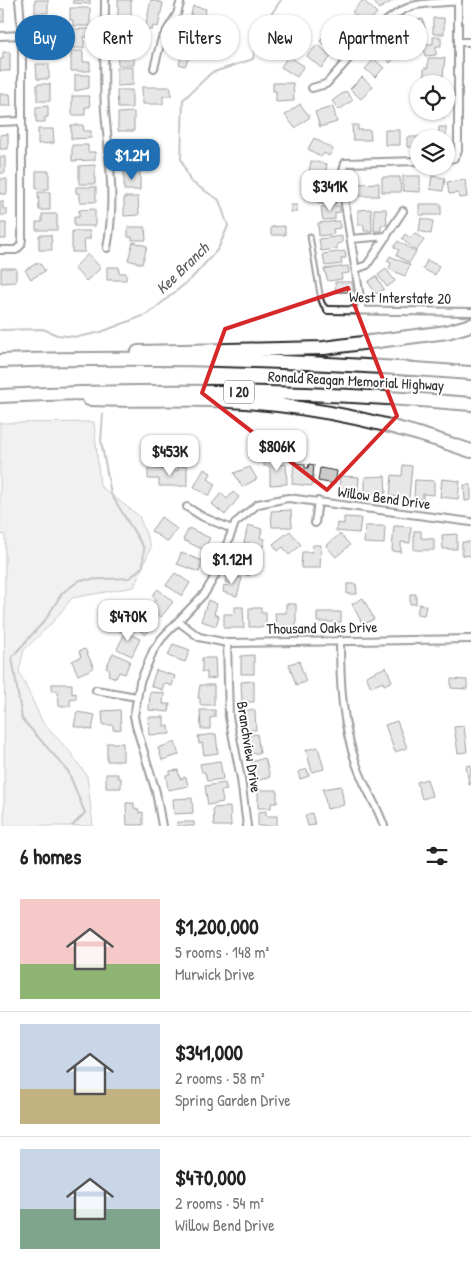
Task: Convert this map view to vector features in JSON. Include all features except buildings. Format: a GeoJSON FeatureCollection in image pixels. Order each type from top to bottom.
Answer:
{"type":"FeatureCollection","features":[{"type":"Feature","properties":{"kind":"highway"},"geometry":{"type":"LineString","coordinates":[[57,359],[160,350],[254,351],[324,348],[447,332],[471,325]]}},
{"type":"Feature","properties":{"kind":"highway","name":"Ronald Reagan Memorial Highway"},"geometry":{"type":"LineString","coordinates":[[0,361],[57,359],[317,362],[471,372]]}},
{"type":"Feature","properties":{"kind":"highway","name":"Ronald Reagan Memorial Highway"},"geometry":{"type":"LineString","coordinates":[[3,396],[96,391],[202,391],[307,393],[471,404]]}},
{"type":"Feature","properties":{"kind":"highway"},"geometry":{"type":"LineString","coordinates":[[3,396],[108,400],[230,401],[282,405],[350,418],[448,442],[471,451]]}},
{"type":"Feature","properties":{"kind":"street"},"geometry":{"type":"LineString","coordinates":[[19,0],[20,15]]}},
{"type":"Feature","properties":{"kind":"street"},"geometry":{"type":"LineString","coordinates":[[105,0],[104,82],[112,213],[107,248]]}},
{"type":"Feature","properties":{"kind":"street"},"geometry":{"type":"LineString","coordinates":[[154,68],[161,41],[177,14],[181,0]]}},
{"type":"Feature","properties":{"kind":"street"},"geometry":{"type":"LineString","coordinates":[[312,88],[326,84],[389,18],[402,10],[417,5],[458,1],[458,152],[455,156]]}},
{"type":"Feature","properties":{"kind":"street"},"geometry":{"type":"LineString","coordinates":[[0,36],[15,36]]}},
{"type":"Feature","properties":{"kind":"street"},"geometry":{"type":"LineString","coordinates":[[458,42],[471,42]]}},
{"type":"Feature","properties":{"kind":"street"},"geometry":{"type":"LineString","coordinates":[[0,250],[16,250],[21,246],[22,239],[22,60]]}},
{"type":"Feature","properties":{"kind":"street"},"geometry":{"type":"LineString","coordinates":[[0,122],[22,121]]}},
{"type":"Feature","properties":{"kind":"street"},"geometry":{"type":"LineString","coordinates":[[362,310],[341,179],[345,163],[410,161]]}},
{"type":"Feature","properties":{"kind":"street"},"geometry":{"type":"LineString","coordinates":[[356,268],[367,266],[403,211]]}},
{"type":"Feature","properties":{"kind":"street"},"geometry":{"type":"LineString","coordinates":[[351,239],[387,236]]}},
{"type":"Feature","properties":{"kind":"street","name":"West Interstate 20"},"geometry":{"type":"LineString","coordinates":[[328,310],[471,312]]}},
{"type":"Feature","properties":{"kind":"street","name":"Willow Bend Drive"},"geometry":{"type":"LineString","coordinates":[[162,826],[156,792],[134,716],[137,696],[146,666],[153,651],[162,638],[195,606],[208,587],[235,522],[258,504],[288,498],[471,522]]}},
{"type":"Feature","properties":{"kind":"street"},"geometry":{"type":"LineString","coordinates":[[315,523],[318,501]]}},
{"type":"Feature","properties":{"kind":"street"},"geometry":{"type":"LineString","coordinates":[[187,507],[203,517],[232,529]]}},
{"type":"Feature","properties":{"kind":"street","name":"Thousand Oaks Drive"},"geometry":{"type":"LineString","coordinates":[[179,622],[199,637],[227,642],[471,639]]}},
{"type":"Feature","properties":{"kind":"street"},"geometry":{"type":"LineString","coordinates":[[340,640],[342,704],[348,738],[361,776],[384,826]]}},
{"type":"Feature","properties":{"kind":"street","name":"Branchview Drive"},"geometry":{"type":"LineString","coordinates":[[227,642],[228,717],[241,778],[247,826]]}},
{"type":"Feature","properties":{"kind":"street"},"geometry":{"type":"LineString","coordinates":[[96,690],[137,696]]}},
{"type":"Feature","properties":{"kind":"lane"},"geometry":{"type":"LineString","coordinates":[[310,236],[321,300],[328,310]]}},
{"type":"Feature","properties":{"kind":"highlighted area"},"geometry":{"type":"Polygon","coordinates":[[[348,288],[397,416],[327,490],[202,393],[225,329],[348,288]]]}},
{"type":"Feature","properties":{"kind":"shaded area"},"geometry":{"type":"Polygon","coordinates":[[[94,422],[100,486],[139,516],[151,547],[134,587],[72,598],[51,624],[24,650],[19,671],[43,723],[71,753],[87,776],[93,826],[4,826],[5,535],[0,534],[0,423],[94,422]]]}},
{"type":"Feature","properties":{"kind":"waterway","name":"Kee Branch"},"geometry":{"type":"LineString","coordinates":[[0,330],[43,329],[57,335],[78,337],[101,332],[148,314],[191,279],[218,249],[228,226],[219,200],[190,181],[181,159],[183,100],[211,73],[253,59],[258,33],[281,0]]}},
{"type":"Feature","properties":{"kind":"waterway","name":"Kee Branch"},"geometry":{"type":"LineString","coordinates":[[72,826],[85,813],[68,771],[22,719],[12,657],[46,619],[62,593],[80,580],[130,578],[143,566],[144,548],[111,494],[101,441],[103,414]]}}]}
